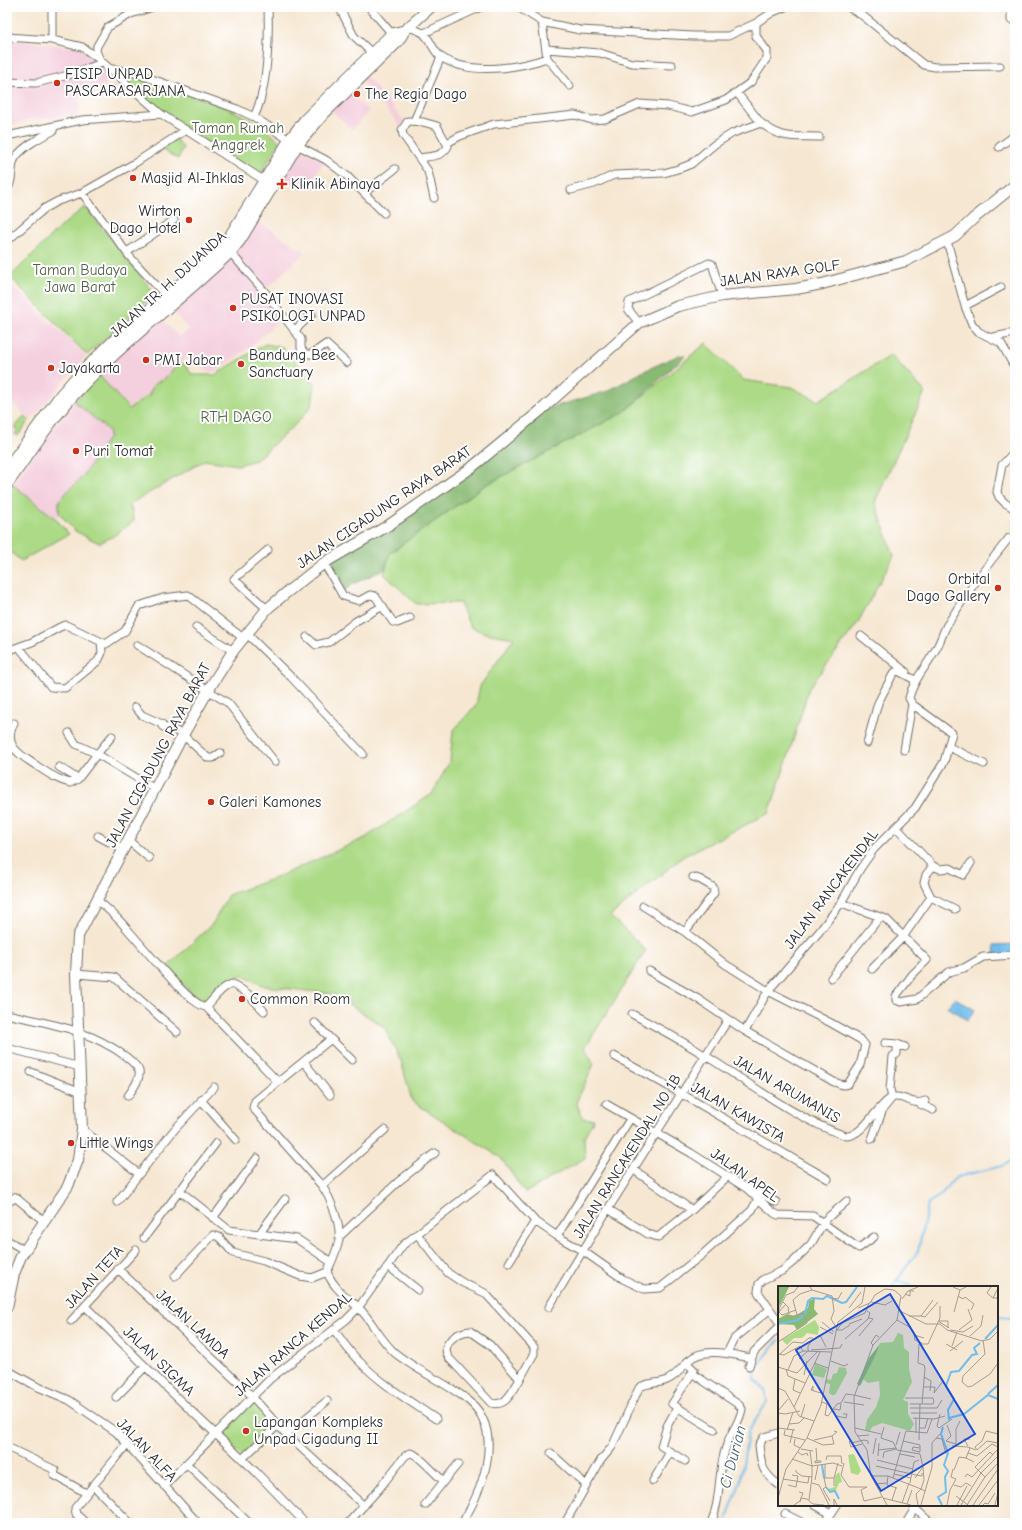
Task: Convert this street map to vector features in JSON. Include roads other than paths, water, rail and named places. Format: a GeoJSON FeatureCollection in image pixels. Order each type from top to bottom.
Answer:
{"type":"FeatureCollection","features":[{"type":"Feature","properties":{"kind":"main road","name":"JALAN IR. H. DJUANDA"},"geometry":{"type":"LineString","coordinates":[[293,143],[398,41],[406,29]]}},
{"type":"Feature","properties":{"kind":"main road","name":"JALAN IR. H. DJUANDA"},"geometry":{"type":"LineString","coordinates":[[8,482],[78,389],[224,246],[268,183],[311,113],[392,34],[406,29]]}},
{"type":"Feature","properties":{"kind":"main road","name":"JALAN IR. H. DJUANDA"},"geometry":{"type":"LineString","coordinates":[[7,469],[71,383],[125,330],[169,300],[230,252],[240,240],[268,183]]}},
{"type":"Feature","properties":{"kind":"street"},"geometry":{"type":"LineString","coordinates":[[52,7],[52,40]]}},
{"type":"Feature","properties":{"kind":"street"},"geometry":{"type":"LineString","coordinates":[[103,64],[96,51],[97,46],[108,27],[131,14],[152,7]]}},
{"type":"Feature","properties":{"kind":"street"},"geometry":{"type":"LineString","coordinates":[[254,117],[264,80],[268,7]]}},
{"type":"Feature","properties":{"kind":"street"},"geometry":{"type":"LineString","coordinates":[[339,7],[354,36],[372,53]]}},
{"type":"Feature","properties":{"kind":"street"},"geometry":{"type":"LineString","coordinates":[[369,7],[392,34]]}},
{"type":"Feature","properties":{"kind":"street","name":"JALAN IR. H. DJUANDA"},"geometry":{"type":"LineString","coordinates":[[406,29],[430,7]]}},
{"type":"Feature","properties":{"kind":"street"},"geometry":{"type":"LineString","coordinates":[[406,29],[424,33],[481,7]]}},
{"type":"Feature","properties":{"kind":"street"},"geometry":{"type":"LineString","coordinates":[[518,7],[542,22],[580,30],[693,36],[728,36],[785,7]]}},
{"type":"Feature","properties":{"kind":"street"},"geometry":{"type":"LineString","coordinates":[[848,7],[863,16],[924,65],[935,67],[1000,66]]}},
{"type":"Feature","properties":{"kind":"street"},"geometry":{"type":"LineString","coordinates":[[1010,20],[1011,7]]}},
{"type":"Feature","properties":{"kind":"street"},"geometry":{"type":"LineString","coordinates":[[542,22],[547,58],[570,86]]}},
{"type":"Feature","properties":{"kind":"street"},"geometry":{"type":"LineString","coordinates":[[447,143],[460,136],[494,124],[575,115],[592,120],[605,119],[640,104],[668,106],[692,112],[726,100],[751,82],[768,56],[767,51],[756,36],[756,23]]}},
{"type":"Feature","properties":{"kind":"street"},"geometry":{"type":"LineString","coordinates":[[424,33],[441,56],[465,65],[497,68],[526,65],[547,58]]}},
{"type":"Feature","properties":{"kind":"street"},"geometry":{"type":"LineString","coordinates":[[7,37],[52,40],[82,47],[161,114],[268,183]]}},
{"type":"Feature","properties":{"kind":"street"},"geometry":{"type":"LineString","coordinates":[[546,49],[600,53],[632,63],[672,65]]}},
{"type":"Feature","properties":{"kind":"street"},"geometry":{"type":"LineString","coordinates":[[414,121],[441,56]]}},
{"type":"Feature","properties":{"kind":"street"},"geometry":{"type":"LineString","coordinates":[[7,82],[36,83],[69,75],[103,64],[135,73],[237,109],[254,117],[293,143],[326,160],[347,176],[384,213]]}},
{"type":"Feature","properties":{"kind":"street"},"geometry":{"type":"LineString","coordinates":[[737,92],[761,123],[774,133],[785,136],[819,137]]}},
{"type":"Feature","properties":{"kind":"street"},"geometry":{"type":"LineString","coordinates":[[7,136],[82,120],[161,114]]}},
{"type":"Feature","properties":{"kind":"street"},"geometry":{"type":"LineString","coordinates":[[420,158],[440,155],[448,146],[437,126],[408,121],[402,130],[403,135],[428,171],[434,198]]}},
{"type":"Feature","properties":{"kind":"street"},"geometry":{"type":"LineString","coordinates":[[571,190],[594,184],[614,175],[664,173],[681,168],[691,164],[715,144],[733,133],[761,123]]}},
{"type":"Feature","properties":{"kind":"street"},"geometry":{"type":"LineString","coordinates":[[7,190],[11,183],[15,159],[33,141],[53,131],[54,126]]}},
{"type":"Feature","properties":{"kind":"street"},"geometry":{"type":"LineString","coordinates":[[7,241],[45,208],[58,201],[82,193],[135,163],[186,130]]}},
{"type":"Feature","properties":{"kind":"street"},"geometry":{"type":"LineString","coordinates":[[999,147],[1015,135]]}},
{"type":"Feature","properties":{"kind":"street"},"geometry":{"type":"LineString","coordinates":[[364,193],[395,169]]}},
{"type":"Feature","properties":{"kind":"street","name":"JALAN RAYA GOLF"},"geometry":{"type":"LineString","coordinates":[[718,297],[796,288],[845,279],[906,261],[947,241],[1014,188]]}},
{"type":"Feature","properties":{"kind":"street"},"geometry":{"type":"LineString","coordinates":[[82,193],[127,252],[169,300]]}},
{"type":"Feature","properties":{"kind":"street"},"geometry":{"type":"LineString","coordinates":[[127,252],[174,220]]}},
{"type":"Feature","properties":{"kind":"street"},"geometry":{"type":"LineString","coordinates":[[947,241],[965,306],[975,327],[979,332],[1001,343],[1015,368]]}},
{"type":"Feature","properties":{"kind":"street"},"geometry":{"type":"LineString","coordinates":[[230,252],[265,292],[301,339],[301,348],[306,355],[312,354],[326,344],[347,363]]}},
{"type":"Feature","properties":{"kind":"street"},"geometry":{"type":"LineString","coordinates":[[639,323],[628,309],[629,302],[709,263],[712,264],[718,297]]}},
{"type":"Feature","properties":{"kind":"street"},"geometry":{"type":"LineString","coordinates":[[965,306],[1001,287]]}},
{"type":"Feature","properties":{"kind":"street","name":"JALAN CIGADUNG RAYA BARAT"},"geometry":{"type":"LineString","coordinates":[[7,1307],[14,1274],[24,1250],[45,1222],[72,1180],[78,1160],[82,1129],[76,974],[78,936],[183,735],[233,651],[267,609],[324,563],[389,525],[471,468],[540,411],[639,323],[673,307],[718,297]]}},
{"type":"Feature","properties":{"kind":"street"},"geometry":{"type":"LineString","coordinates":[[294,331],[312,314]]}},
{"type":"Feature","properties":{"kind":"street"},"geometry":{"type":"LineString","coordinates":[[993,338],[1015,333]]}},
{"type":"Feature","properties":{"kind":"street"},"geometry":{"type":"LineString","coordinates":[[1015,451],[1002,466],[997,492],[999,497],[1005,503],[1015,509]]}},
{"type":"Feature","properties":{"kind":"street"},"geometry":{"type":"LineString","coordinates":[[904,750],[912,704],[909,698],[916,678],[937,648],[946,626],[970,587],[1009,538],[1015,536]]}},
{"type":"Feature","properties":{"kind":"street"},"geometry":{"type":"LineString","coordinates":[[267,609],[234,579],[268,550]]}},
{"type":"Feature","properties":{"kind":"street"},"geometry":{"type":"LineString","coordinates":[[324,563],[343,596],[359,601],[373,595],[396,623],[410,618]]}},
{"type":"Feature","properties":{"kind":"street"},"geometry":{"type":"LineString","coordinates":[[7,651],[66,625],[105,644],[125,631],[139,606],[163,598],[188,595],[245,636],[291,677],[363,754]]}},
{"type":"Feature","properties":{"kind":"street"},"geometry":{"type":"LineString","coordinates":[[307,637],[316,645],[329,642],[356,621],[383,606]]}},
{"type":"Feature","properties":{"kind":"street"},"geometry":{"type":"LineString","coordinates":[[196,627],[233,651]]}},
{"type":"Feature","properties":{"kind":"street"},"geometry":{"type":"LineString","coordinates":[[861,636],[916,678]]}},
{"type":"Feature","properties":{"kind":"street"},"geometry":{"type":"LineString","coordinates":[[19,647],[52,687],[58,689],[65,688],[98,661],[102,652],[101,642]]}},
{"type":"Feature","properties":{"kind":"street"},"geometry":{"type":"LineString","coordinates":[[137,645],[209,689],[228,703],[275,762]]}},
{"type":"Feature","properties":{"kind":"street"},"geometry":{"type":"LineString","coordinates":[[867,743],[878,703],[892,676],[898,671],[916,678]]}},
{"type":"Feature","properties":{"kind":"street","name":"JALAN RANCAKENDAL"},"geometry":{"type":"LineString","coordinates":[[745,1030],[768,991],[819,932],[841,903],[867,858],[915,808],[944,762],[952,733],[950,730],[912,704]]}},
{"type":"Feature","properties":{"kind":"street"},"geometry":{"type":"LineString","coordinates":[[136,707],[142,715],[162,724],[162,726],[168,730],[169,727],[183,735],[208,758],[214,758],[220,753]]}},
{"type":"Feature","properties":{"kind":"street"},"geometry":{"type":"LineString","coordinates":[[14,723],[10,731],[10,740],[19,754],[58,780],[70,783],[78,779],[112,736]]}},
{"type":"Feature","properties":{"kind":"street"},"geometry":{"type":"LineString","coordinates":[[69,733],[76,744],[97,754],[155,789]]}},
{"type":"Feature","properties":{"kind":"street"},"geometry":{"type":"LineString","coordinates":[[949,747],[984,764]]}},
{"type":"Feature","properties":{"kind":"street"},"geometry":{"type":"LineString","coordinates":[[59,767],[78,779]]}},
{"type":"Feature","properties":{"kind":"street"},"geometry":{"type":"LineString","coordinates":[[896,827],[933,866],[940,869],[950,868],[963,875],[971,863]]}},
{"type":"Feature","properties":{"kind":"street"},"geometry":{"type":"LineString","coordinates":[[98,836],[124,850]]}},
{"type":"Feature","properties":{"kind":"street"},"geometry":{"type":"LineString","coordinates":[[129,840],[149,858]]}},
{"type":"Feature","properties":{"kind":"street"},"geometry":{"type":"LineString","coordinates":[[933,866],[926,875],[924,883],[931,896],[955,909]]}},
{"type":"Feature","properties":{"kind":"street"},"geometry":{"type":"LineString","coordinates":[[685,932],[714,894],[713,887],[693,877]]}},
{"type":"Feature","properties":{"kind":"street"},"geometry":{"type":"LineString","coordinates":[[872,969],[903,937],[931,896]]}},
{"type":"Feature","properties":{"kind":"street"},"geometry":{"type":"LineString","coordinates":[[97,900],[117,917],[189,996],[200,1005],[206,1007],[278,1082]]}},
{"type":"Feature","properties":{"kind":"street"},"geometry":{"type":"LineString","coordinates":[[841,903],[880,917],[892,924],[928,962],[912,975],[896,996],[896,1000],[900,1002],[917,998],[948,972],[964,968],[980,958],[1015,955]]}},
{"type":"Feature","properties":{"kind":"street"},"geometry":{"type":"LineString","coordinates":[[643,906],[685,932],[725,964],[768,991],[832,1023],[864,1043],[865,1052],[854,1077],[848,1084],[843,1085],[834,1082],[728,1020],[698,999],[649,971]]}},
{"type":"Feature","properties":{"kind":"street"},"geometry":{"type":"LineString","coordinates":[[830,978],[880,917]]}},
{"type":"Feature","properties":{"kind":"street"},"geometry":{"type":"LineString","coordinates":[[76,974],[114,977],[177,1032]]}},
{"type":"Feature","properties":{"kind":"street"},"geometry":{"type":"LineString","coordinates":[[206,1007],[222,990],[233,984],[248,994],[264,1011]]}},
{"type":"Feature","properties":{"kind":"street"},"geometry":{"type":"LineString","coordinates":[[7,1014],[79,1032],[107,1044],[137,1067],[139,1076],[128,1096]]}},
{"type":"Feature","properties":{"kind":"street","name":"JALAN ARUMANIS"},"geometry":{"type":"LineString","coordinates":[[632,1014],[705,1056],[777,1101],[846,1136],[851,1136],[858,1132],[876,1112],[892,1098]]}},
{"type":"Feature","properties":{"kind":"street","name":"JALAN RANCAKENDAL NO 1B"},"geometry":{"type":"LineString","coordinates":[[549,1307],[608,1209],[728,1020]]}},
{"type":"Feature","properties":{"kind":"street"},"geometry":{"type":"LineString","coordinates":[[315,1023],[352,1060]]}},
{"type":"Feature","properties":{"kind":"street"},"geometry":{"type":"LineString","coordinates":[[331,1039],[256,1101],[253,1108],[322,1186],[331,1201],[339,1237]]}},
{"type":"Feature","properties":{"kind":"street"},"geometry":{"type":"LineString","coordinates":[[885,1043],[897,1044],[905,1047]]}},
{"type":"Feature","properties":{"kind":"street"},"geometry":{"type":"LineString","coordinates":[[872,1139],[883,1110],[892,1098],[890,1084],[893,1056],[897,1054],[897,1044]]}},
{"type":"Feature","properties":{"kind":"street"},"geometry":{"type":"LineString","coordinates":[[7,1048],[80,1067]]}},
{"type":"Feature","properties":{"kind":"street","name":"JALAN KAWISTA"},"geometry":{"type":"LineString","coordinates":[[614,1056],[828,1179]]}},
{"type":"Feature","properties":{"kind":"street"},"geometry":{"type":"LineString","coordinates":[[304,1062],[330,1095]]}},
{"type":"Feature","properties":{"kind":"street"},"geometry":{"type":"LineString","coordinates":[[31,1072],[81,1092]]}},
{"type":"Feature","properties":{"kind":"street"},"geometry":{"type":"LineString","coordinates":[[117,1202],[174,1130],[214,1087]]}},
{"type":"Feature","properties":{"kind":"street"},"geometry":{"type":"LineString","coordinates":[[892,1098],[900,1098],[914,1104],[922,1102],[933,1110]]}},
{"type":"Feature","properties":{"kind":"street"},"geometry":{"type":"LineString","coordinates":[[201,1100],[236,1140]]}},
{"type":"Feature","properties":{"kind":"street","name":"JALAN APEL"},"geometry":{"type":"LineString","coordinates":[[606,1104],[657,1133],[746,1188],[778,1215],[813,1216],[822,1224],[859,1248],[874,1237]]}},
{"type":"Feature","properties":{"kind":"street"},"geometry":{"type":"LineString","coordinates":[[557,1236],[630,1119]]}},
{"type":"Feature","properties":{"kind":"street"},"geometry":{"type":"LineString","coordinates":[[82,1129],[139,1174]]}},
{"type":"Feature","properties":{"kind":"street"},"geometry":{"type":"LineString","coordinates":[[322,1186],[385,1130]]}},
{"type":"Feature","properties":{"kind":"street"},"geometry":{"type":"LineString","coordinates":[[144,1238],[216,1143]]}},
{"type":"Feature","properties":{"kind":"street"},"geometry":{"type":"LineString","coordinates":[[175,1276],[213,1234],[218,1237],[233,1253],[264,1261],[300,1276],[312,1278],[327,1272],[339,1237],[399,1181],[435,1153]]}},
{"type":"Feature","properties":{"kind":"street"},"geometry":{"type":"LineString","coordinates":[[212,1218],[257,1158]]}},
{"type":"Feature","properties":{"kind":"street"},"geometry":{"type":"LineString","coordinates":[[634,1170],[692,1210]]}},
{"type":"Feature","properties":{"kind":"street","name":"JALAN RANCA KENDAL"},"geometry":{"type":"LineString","coordinates":[[164,1486],[270,1379],[334,1330],[358,1308],[403,1245],[493,1175],[535,1221],[583,1251],[623,1280],[640,1289],[660,1288],[715,1244],[752,1210],[758,1199]]}},
{"type":"Feature","properties":{"kind":"street"},"geometry":{"type":"LineString","coordinates":[[608,1209],[648,1234],[658,1237],[692,1210],[727,1177]]}},
{"type":"Feature","properties":{"kind":"street"},"geometry":{"type":"LineString","coordinates":[[746,1188],[751,1188],[776,1202]]}},
{"type":"Feature","properties":{"kind":"street"},"geometry":{"type":"LineString","coordinates":[[179,1190],[212,1218],[229,1230],[297,1239],[304,1242],[331,1262]]}},
{"type":"Feature","properties":{"kind":"street"},"geometry":{"type":"LineString","coordinates":[[7,1196],[12,1200],[15,1197],[45,1222]]}},
{"type":"Feature","properties":{"kind":"street"},"geometry":{"type":"LineString","coordinates":[[259,1234],[285,1199]]}},
{"type":"Feature","properties":{"kind":"street"},"geometry":{"type":"LineString","coordinates":[[778,1321],[769,1310],[758,1292],[759,1284],[764,1279],[782,1272],[793,1262],[811,1244],[822,1224],[847,1201]]}},
{"type":"Feature","properties":{"kind":"street"},"geometry":{"type":"LineString","coordinates":[[509,1263],[535,1221]]}},
{"type":"Feature","properties":{"kind":"street"},"geometry":{"type":"LineString","coordinates":[[417,1234],[448,1273],[463,1283],[485,1294],[534,1347],[534,1354],[520,1378],[506,1399],[499,1403],[491,1403],[446,1354],[446,1346],[451,1340],[461,1332],[470,1331],[490,1345],[520,1378]]}},
{"type":"Feature","properties":{"kind":"street"},"geometry":{"type":"LineString","coordinates":[[7,1240],[24,1250]]}},
{"type":"Feature","properties":{"kind":"street","name":"JALAN TETA"},"geometry":{"type":"LineString","coordinates":[[71,1321],[136,1250]]}},
{"type":"Feature","properties":{"kind":"street"},"geometry":{"type":"LineString","coordinates":[[388,1266],[418,1290]]}},
{"type":"Feature","properties":{"kind":"street","name":"JALAN LAMDA"},"geometry":{"type":"LineString","coordinates":[[118,1270],[252,1397],[286,1434],[364,1506]]}},
{"type":"Feature","properties":{"kind":"street"},"geometry":{"type":"LineString","coordinates":[[327,1272],[337,1289],[358,1308],[394,1352],[466,1398],[476,1408],[486,1425],[489,1451],[483,1479],[474,1502],[462,1523]]}},
{"type":"Feature","properties":{"kind":"street","name":"JALAN SIGMA"},"geometry":{"type":"LineString","coordinates":[[85,1306],[145,1367],[216,1433],[305,1523]]}},
{"type":"Feature","properties":{"kind":"street"},"geometry":{"type":"LineString","coordinates":[[727,1353],[734,1339],[769,1310]]}},
{"type":"Feature","properties":{"kind":"street"},"geometry":{"type":"LineString","coordinates":[[749,1366],[751,1358],[759,1346],[778,1328]]}},
{"type":"Feature","properties":{"kind":"street"},"geometry":{"type":"LineString","coordinates":[[334,1330],[350,1351],[365,1367],[402,1396],[436,1419]]}},
{"type":"Feature","properties":{"kind":"street"},"geometry":{"type":"LineString","coordinates":[[565,1523],[600,1460],[612,1447],[639,1388],[643,1385],[669,1379],[698,1355],[727,1353],[751,1358]]}},
{"type":"Feature","properties":{"kind":"street"},"geometry":{"type":"LineString","coordinates":[[687,1363],[694,1368],[672,1402],[673,1406],[714,1430]]}},
{"type":"Feature","properties":{"kind":"street"},"geometry":{"type":"LineString","coordinates":[[116,1397],[145,1367]]}},
{"type":"Feature","properties":{"kind":"street","name":"JALAN ALFA"},"geometry":{"type":"LineString","coordinates":[[7,1370],[36,1386],[69,1400],[116,1432],[128,1443],[164,1486],[198,1523]]}},
{"type":"Feature","properties":{"kind":"street"},"geometry":{"type":"LineString","coordinates":[[692,1373],[739,1405],[742,1410],[727,1444],[720,1472],[715,1513],[711,1523]]}},
{"type":"Feature","properties":{"kind":"street"},"geometry":{"type":"LineString","coordinates":[[286,1434],[327,1401]]}},
{"type":"Feature","properties":{"kind":"street"},"geometry":{"type":"LineString","coordinates":[[677,1408],[667,1426],[665,1436],[661,1444],[662,1448],[685,1461]]}},
{"type":"Feature","properties":{"kind":"street"},"geometry":{"type":"LineString","coordinates":[[242,1459],[278,1425]]}},
{"type":"Feature","properties":{"kind":"street"},"geometry":{"type":"LineString","coordinates":[[778,1432],[764,1436],[759,1445],[763,1470],[778,1484]]}},
{"type":"Feature","properties":{"kind":"street"},"geometry":{"type":"LineString","coordinates":[[86,1523],[75,1511],[86,1493],[128,1443]]}},
{"type":"Feature","properties":{"kind":"street"},"geometry":{"type":"LineString","coordinates":[[7,1446],[46,1464],[55,1470],[54,1475],[86,1493]]}},
{"type":"Feature","properties":{"kind":"street"},"geometry":{"type":"LineString","coordinates":[[653,1481],[670,1452]]}},
{"type":"Feature","properties":{"kind":"street"},"geometry":{"type":"LineString","coordinates":[[348,1523],[405,1456],[410,1453],[417,1455],[429,1469],[444,1481]]}},
{"type":"Feature","properties":{"kind":"street"},"geometry":{"type":"LineString","coordinates":[[550,1453],[586,1485]]}},
{"type":"Feature","properties":{"kind":"street"},"geometry":{"type":"LineString","coordinates":[[186,1464],[249,1523]]}},
{"type":"Feature","properties":{"kind":"street"},"geometry":{"type":"LineString","coordinates":[[425,1505],[458,1464]]}},
{"type":"Feature","properties":{"kind":"street"},"geometry":{"type":"LineString","coordinates":[[93,1485],[130,1523]]}},
{"type":"Feature","properties":{"kind":"street"},"geometry":{"type":"LineString","coordinates":[[817,1506],[831,1514]]}},
{"type":"Feature","properties":{"kind":"street"},"geometry":{"type":"LineString","coordinates":[[825,1523],[836,1506]]}},
{"type":"Feature","properties":{"kind":"street"},"geometry":{"type":"LineString","coordinates":[[906,1523],[914,1510],[919,1512],[931,1523]]}},
{"type":"Feature","properties":{"kind":"street"},"geometry":{"type":"LineString","coordinates":[[785,1514],[803,1523]]}},
{"type":"Feature","properties":{"kind":"water"},"geometry":{"type":"Polygon","coordinates":[[[1015,944],[1015,955],[995,956],[994,945],[1015,944]]]}},
{"type":"Feature","properties":{"kind":"water"},"geometry":{"type":"Polygon","coordinates":[[[955,998],[975,1010],[968,1020],[947,1007],[955,998]]]}},
{"type":"Feature","properties":{"kind":"waterway","name":"Ci Durian"},"geometry":{"type":"LineString","coordinates":[[893,1286],[918,1251],[928,1203],[941,1195],[949,1184],[957,1177],[1002,1166],[1015,1159]]}},
{"type":"Feature","properties":{"kind":"waterway"},"geometry":{"type":"LineString","coordinates":[[897,1280],[911,1286]]}},
{"type":"Feature","properties":{"kind":"waterway"},"geometry":{"type":"LineString","coordinates":[[998,1317],[1015,1318]]}},
{"type":"Feature","properties":{"kind":"waterway","name":"Ci Durian"},"geometry":{"type":"LineString","coordinates":[[725,1523],[740,1483],[748,1432],[767,1402],[765,1390],[755,1379],[756,1367],[778,1341]]}},
{"type":"Feature","properties":{"kind":"place","name":"FISIP UNPAD PASCARASARJANA"},"geometry":{"type":"Point","coordinates":[57,83]}},
{"type":"Feature","properties":{"kind":"place","name":"The Regia Dago"},"geometry":{"type":"Point","coordinates":[357,94]}},
{"type":"Feature","properties":{"kind":"place","name":"Masjid Al-Ihklas"},"geometry":{"type":"Point","coordinates":[133,178]}},
{"type":"Feature","properties":{"kind":"place","name":"Klinik Abinaya"},"geometry":{"type":"Point","coordinates":[282,184]}},
{"type":"Feature","properties":{"kind":"place","name":"Wirton Dago Hotel"},"geometry":{"type":"Point","coordinates":[189,220]}},
{"type":"Feature","properties":{"kind":"place","name":"PUSAT INOVASI PSIKOLOGI UNPAD"},"geometry":{"type":"Point","coordinates":[233,308]}},
{"type":"Feature","properties":{"kind":"place","name":"PMI Jabar"},"geometry":{"type":"Point","coordinates":[146,360]}},
{"type":"Feature","properties":{"kind":"place","name":"Bandung Bee Sanctuary"},"geometry":{"type":"Point","coordinates":[241,364]}},
{"type":"Feature","properties":{"kind":"place","name":"Jayakarta"},"geometry":{"type":"Point","coordinates":[51,368]}},
{"type":"Feature","properties":{"kind":"place","name":"Puri Tomat"},"geometry":{"type":"Point","coordinates":[76,451]}},
{"type":"Feature","properties":{"kind":"place","name":"Orbital Dago Gallery"},"geometry":{"type":"Point","coordinates":[998,588]}},
{"type":"Feature","properties":{"kind":"place","name":"Galeri Kamones"},"geometry":{"type":"Point","coordinates":[211,802]}},
{"type":"Feature","properties":{"kind":"place","name":"Common Room"},"geometry":{"type":"Point","coordinates":[242,999]}},
{"type":"Feature","properties":{"kind":"place","name":"Little Wings"},"geometry":{"type":"Point","coordinates":[71,1143]}},
{"type":"Feature","properties":{"kind":"place","name":"Lapangan Kompleks Unpad Cigadung II"},"geometry":{"type":"Point","coordinates":[246,1431]}},
{"type":"Feature","properties":{"kind":"park label","name":"Taman Rumah Anggrek"},"geometry":{"type":"Point","coordinates":[238,136]}},
{"type":"Feature","properties":{"kind":"park label","name":"Taman Budaya Jawa Barat"},"geometry":{"type":"Point","coordinates":[80,278]}},
{"type":"Feature","properties":{"kind":"park label","name":"RTH DAGO"},"geometry":{"type":"Point","coordinates":[236,417]}}]}
